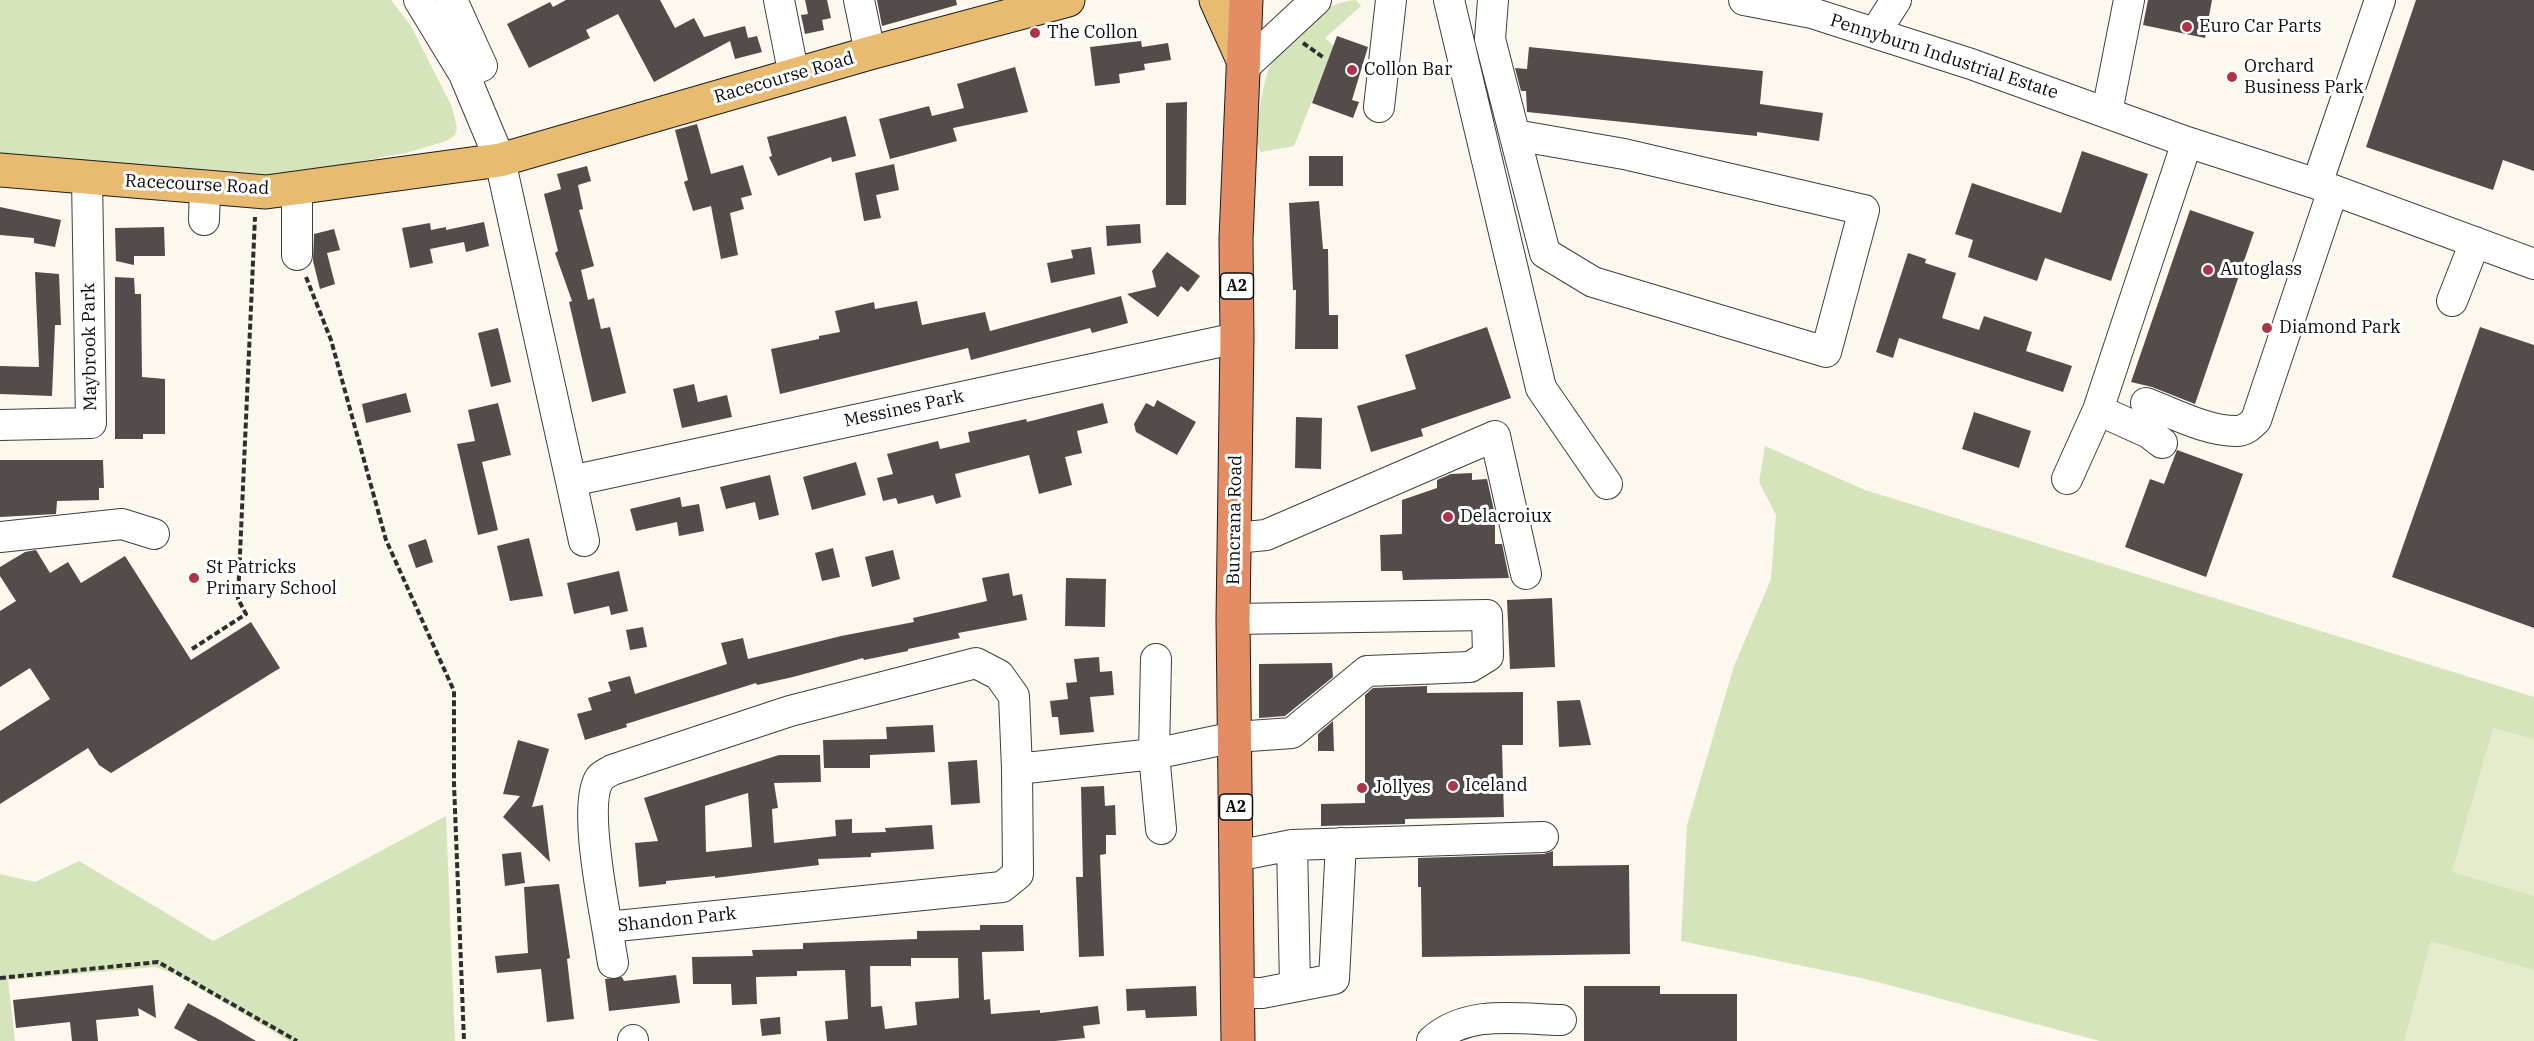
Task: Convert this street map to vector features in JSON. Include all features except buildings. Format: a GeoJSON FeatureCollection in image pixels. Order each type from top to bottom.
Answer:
{"type":"FeatureCollection","features":[{"type":"Feature","properties":{"kind":"highway","name":"Buncrana Road"},"geometry":{"type":"LineString","coordinates":[[1238,1041],[1233,619],[1236,238],[1246,0]]}},
{"type":"Feature","properties":{"kind":"main road","name":"Racecourse Road"},"geometry":{"type":"LineString","coordinates":[[0,170],[266,192],[501,160],[870,53],[1068,0]]}},
{"type":"Feature","properties":{"kind":"main road"},"geometry":{"type":"LineString","coordinates":[[1216,0],[1243,64]]}},
{"type":"Feature","properties":{"kind":"street"},"geometry":{"type":"LineString","coordinates":[[419,0],[464,74],[501,160],[584,541]]}},
{"type":"Feature","properties":{"kind":"street"},"geometry":{"type":"LineString","coordinates":[[452,0],[482,66],[464,74]]}},
{"type":"Feature","properties":{"kind":"street"},"geometry":{"type":"LineString","coordinates":[[779,0],[795,76]]}},
{"type":"Feature","properties":{"kind":"street"},"geometry":{"type":"LineString","coordinates":[[860,0],[870,53]]}},
{"type":"Feature","properties":{"kind":"street"},"geometry":{"type":"LineString","coordinates":[[1243,64],[1316,0]]}},
{"type":"Feature","properties":{"kind":"street"},"geometry":{"type":"LineString","coordinates":[[1379,107],[1391,0]]}},
{"type":"Feature","properties":{"kind":"street"},"geometry":{"type":"LineString","coordinates":[[1449,0],[1541,388],[1607,484]]}},
{"type":"Feature","properties":{"kind":"street"},"geometry":{"type":"LineString","coordinates":[[1493,0],[1490,39],[1545,253],[1593,282],[1826,352],[1864,210],[1624,154],[1515,135]]}},
{"type":"Feature","properties":{"kind":"street","name":"Pennyburn Industrial Estate"},"geometry":{"type":"LineString","coordinates":[[1744,0],[1777,3],[1875,33],[2107,112],[2187,142],[2325,187],[2534,264]]}},
{"type":"Feature","properties":{"kind":"street"},"geometry":{"type":"LineString","coordinates":[[1875,33],[1896,0]]}},
{"type":"Feature","properties":{"kind":"street"},"geometry":{"type":"LineString","coordinates":[[2107,112],[2129,0]]}},
{"type":"Feature","properties":{"kind":"street"},"geometry":{"type":"LineString","coordinates":[[2146,403],[2217,428],[2236,431],[2244,430],[2256,420],[2380,0]]}},
{"type":"Feature","properties":{"kind":"street"},"geometry":{"type":"LineString","coordinates":[[2067,478],[2098,410],[2187,142]]}},
{"type":"Feature","properties":{"kind":"street","name":"Maybrook Park"},"geometry":{"type":"LineString","coordinates":[[0,425],[91,423],[87,178]]}},
{"type":"Feature","properties":{"kind":"street"},"geometry":{"type":"LineString","coordinates":[[204,220],[206,187]]}},
{"type":"Feature","properties":{"kind":"street"},"geometry":{"type":"LineString","coordinates":[[297,188],[297,255]]}},
{"type":"Feature","properties":{"kind":"street"},"geometry":{"type":"LineString","coordinates":[[2452,301],[2475,242]]}},
{"type":"Feature","properties":{"kind":"street","name":"Messines Park"},"geometry":{"type":"LineString","coordinates":[[571,481],[1237,338]]}},
{"type":"Feature","properties":{"kind":"street"},"geometry":{"type":"LineString","coordinates":[[2098,410],[2149,434],[2162,443]]}},
{"type":"Feature","properties":{"kind":"street"},"geometry":{"type":"LineString","coordinates":[[1235,538],[1266,535],[1495,436],[1526,574]]}},
{"type":"Feature","properties":{"kind":"street"},"geometry":{"type":"LineString","coordinates":[[0,537],[122,524],[154,534]]}},
{"type":"Feature","properties":{"kind":"street"},"geometry":{"type":"LineString","coordinates":[[1017,769],[1154,754],[1235,737],[1292,733],[1367,671],[1470,667],[1488,656],[1487,615],[1233,619]]}},
{"type":"Feature","properties":{"kind":"street"},"geometry":{"type":"LineString","coordinates":[[1156,659],[1154,754],[1161,829]]}},
{"type":"Feature","properties":{"kind":"street","name":"Shandon Park"},"geometry":{"type":"LineString","coordinates":[[976,663],[999,675],[1014,696],[1017,769],[1018,874],[1002,887],[607,927],[594,837],[594,799],[600,778],[612,770],[790,711],[976,663]]}},
{"type":"Feature","properties":{"kind":"street"},"geometry":{"type":"LineString","coordinates":[[1236,856],[1292,845],[1543,837]]}},
{"type":"Feature","properties":{"kind":"street"},"geometry":{"type":"LineString","coordinates":[[1237,993],[1262,993],[1334,979],[1341,843]]}},
{"type":"Feature","properties":{"kind":"street"},"geometry":{"type":"LineString","coordinates":[[1292,845],[1295,985]]}},
{"type":"Feature","properties":{"kind":"street"},"geometry":{"type":"LineString","coordinates":[[607,927],[613,963]]}},
{"type":"Feature","properties":{"kind":"street"},"geometry":{"type":"LineString","coordinates":[[1432,1041],[1453,1026],[1475,1019],[1562,1020]]}},
{"type":"Feature","properties":{"kind":"path"},"geometry":{"type":"LineString","coordinates":[[192,649],[246,614],[238,599],[255,207]]}},
{"type":"Feature","properties":{"kind":"path"},"geometry":{"type":"LineString","coordinates":[[297,255],[331,340],[386,540],[454,692],[454,784],[464,1041]]}},
{"type":"Feature","properties":{"kind":"path"},"geometry":{"type":"LineString","coordinates":[[0,978],[158,962],[297,1041]]}},
{"type":"Feature","properties":{"kind":"green space"},"geometry":{"type":"Polygon","coordinates":[[[0,0],[391,0],[411,26],[452,107],[457,128],[455,135],[446,141],[406,153],[277,176],[0,159],[0,0]]]}},
{"type":"Feature","properties":{"kind":"green space"},"geometry":{"type":"Polygon","coordinates":[[[1356,0],[1361,6],[1325,38],[1334,46],[1294,146],[1261,152],[1256,142],[1256,129],[1267,76],[1277,53],[1296,32],[1319,13],[1332,6],[1356,0]]]}},
{"type":"Feature","properties":{"kind":"green space"},"geometry":{"type":"Polygon","coordinates":[[[1765,446],[1865,490],[2534,697],[2534,1041],[2100,1041],[1866,979],[1681,941],[1687,825],[1734,666],[1771,579],[1776,515],[1759,482],[1765,446]]]}},
{"type":"Feature","properties":{"kind":"green space"},"geometry":{"type":"Polygon","coordinates":[[[2493,728],[2534,739],[2534,896],[2452,872],[2493,728]]]}},
{"type":"Feature","properties":{"kind":"green space"},"geometry":{"type":"Polygon","coordinates":[[[446,816],[455,1041],[289,1041],[177,975],[155,967],[8,980],[15,1041],[0,1041],[0,874],[35,882],[79,861],[213,941],[446,816]]]}},
{"type":"Feature","properties":{"kind":"green space"},"geometry":{"type":"Polygon","coordinates":[[[2431,941],[2534,970],[2534,1041],[2404,1041],[2431,941]]]}},
{"type":"Feature","properties":{"kind":"place","name":"Euro Car Parts"},"geometry":{"type":"Point","coordinates":[2187,27]}},
{"type":"Feature","properties":{"kind":"place","name":"The Collon"},"geometry":{"type":"Point","coordinates":[1035,33]}},
{"type":"Feature","properties":{"kind":"place","name":"Collon Bar"},"geometry":{"type":"Point","coordinates":[1352,70]}},
{"type":"Feature","properties":{"kind":"place","name":"Orchard Business Park"},"geometry":{"type":"Point","coordinates":[2232,77]}},
{"type":"Feature","properties":{"kind":"place","name":"Autoglass"},"geometry":{"type":"Point","coordinates":[2208,270]}},
{"type":"Feature","properties":{"kind":"place","name":"Diamond Park"},"geometry":{"type":"Point","coordinates":[2267,328]}},
{"type":"Feature","properties":{"kind":"place","name":"Delacroiux"},"geometry":{"type":"Point","coordinates":[1448,517]}},
{"type":"Feature","properties":{"kind":"place","name":"St Patricks Primary School"},"geometry":{"type":"Point","coordinates":[194,578]}},
{"type":"Feature","properties":{"kind":"place","name":"Iceland"},"geometry":{"type":"Point","coordinates":[1453,786]}},
{"type":"Feature","properties":{"kind":"place","name":"Jollyes"},"geometry":{"type":"Point","coordinates":[1362,788]}}]}
